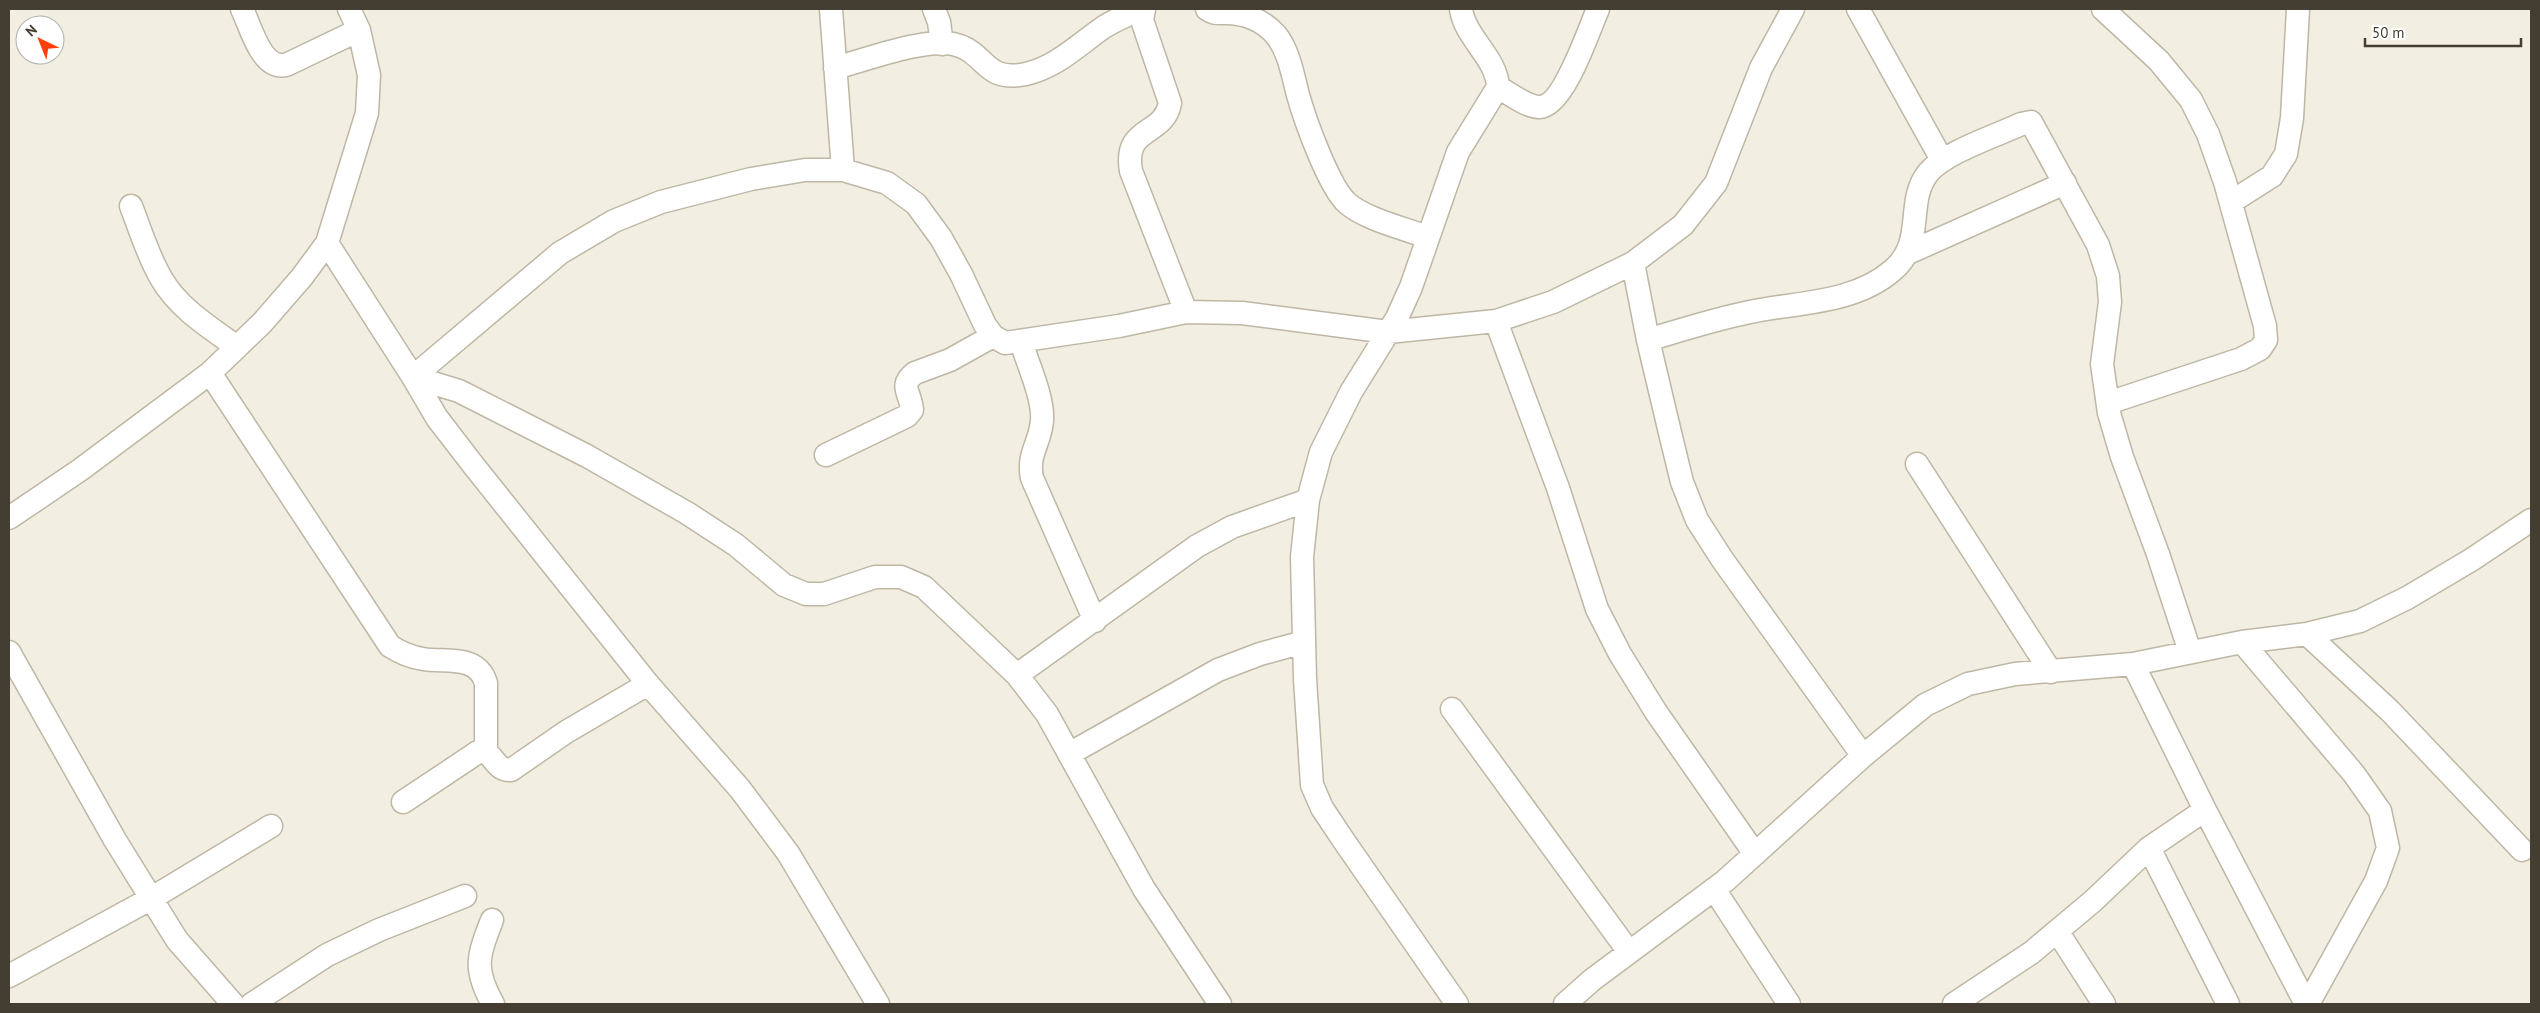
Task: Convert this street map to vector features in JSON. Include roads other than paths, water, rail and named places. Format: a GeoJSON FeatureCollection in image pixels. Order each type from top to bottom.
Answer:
{"type":"FeatureCollection","features":[{"type":"Feature","properties":{"kind":"street"},"geometry":{"type":"LineString","coordinates":[[242,9],[264,54],[269,62],[278,67],[286,65],[359,30]]}},
{"type":"Feature","properties":{"kind":"street"},"geometry":{"type":"LineString","coordinates":[[9,518],[80,470],[210,374],[279,303],[327,243],[367,113],[369,75],[359,30],[349,9]]}},
{"type":"Feature","properties":{"kind":"street"},"geometry":{"type":"LineString","coordinates":[[830,9],[844,170]]}},
{"type":"Feature","properties":{"kind":"street"},"geometry":{"type":"LineString","coordinates":[[934,9],[939,22],[942,44]]}},
{"type":"Feature","properties":{"kind":"street"},"geometry":{"type":"LineString","coordinates":[[835,68],[918,46],[942,44],[966,48],[976,54],[991,71],[998,74],[1025,74],[1047,67],[1075,50],[1104,27],[1143,9],[1142,20],[1170,103],[1168,112],[1162,120],[1134,142],[1128,156],[1131,171],[1186,312]]}},
{"type":"Feature","properties":{"kind":"street"},"geometry":{"type":"LineString","coordinates":[[1208,9],[1215,14],[1242,14],[1261,21],[1276,36],[1285,52],[1300,103],[1332,182],[1347,203],[1360,212],[1427,237]]}},
{"type":"Feature","properties":{"kind":"street"},"geometry":{"type":"LineString","coordinates":[[1457,1004],[1322,808],[1312,785],[1304,642],[1302,557],[1308,500],[1321,452],[1351,392],[1398,318],[1411,288],[1427,237],[1458,152],[1498,87],[1497,77],[1475,42],[1461,9]]}},
{"type":"Feature","properties":{"kind":"street"},"geometry":{"type":"LineString","coordinates":[[1498,87],[1527,104],[1540,107],[1552,102],[1566,82],[1598,9]]}},
{"type":"Feature","properties":{"kind":"street"},"geometry":{"type":"LineString","coordinates":[[413,377],[560,253],[614,221],[661,202],[751,179],[805,170],[844,170],[887,184],[916,204],[941,238],[985,325],[993,336],[1005,343],[1119,326],[1186,312],[1242,313],[1388,332],[1496,321],[1553,302],[1633,263],[1683,225],[1716,183],[1761,68],[1792,9]]}},
{"type":"Feature","properties":{"kind":"street"},"geometry":{"type":"LineString","coordinates":[[1858,9],[1942,160]]}},
{"type":"Feature","properties":{"kind":"street"},"geometry":{"type":"LineString","coordinates":[[2103,9],[2159,61],[2191,100],[2208,134],[2231,202],[2264,326],[2266,340],[2260,349],[2242,359],[2108,404]]}},
{"type":"Feature","properties":{"kind":"street"},"geometry":{"type":"LineString","coordinates":[[2231,202],[2272,176],[2286,154],[2292,118],[2298,9]]}},
{"type":"Feature","properties":{"kind":"street"},"geometry":{"type":"LineString","coordinates":[[1908,253],[1915,228],[1920,186],[1928,173],[1942,160],[2021,124],[2031,122],[2098,245],[2108,276],[2110,302],[2102,364],[2108,404],[2122,457],[2158,554],[2190,652]]}},
{"type":"Feature","properties":{"kind":"street"},"geometry":{"type":"LineString","coordinates":[[1648,340],[1751,312],[1798,306],[1839,296],[1879,279],[1893,270],[1908,253],[2065,183]]}},
{"type":"Feature","properties":{"kind":"street"},"geometry":{"type":"LineString","coordinates":[[131,206],[160,277],[173,296],[236,348]]}},
{"type":"Feature","properties":{"kind":"street"},"geometry":{"type":"LineString","coordinates":[[327,243],[437,418],[452,438],[648,684],[740,789],[788,853],[878,1004]]}},
{"type":"Feature","properties":{"kind":"street"},"geometry":{"type":"LineString","coordinates":[[1633,263],[1648,340],[1682,482],[1697,520],[1863,756]]}},
{"type":"Feature","properties":{"kind":"street"},"geometry":{"type":"LineString","coordinates":[[1496,321],[1558,488],[1601,616],[1620,654],[1656,712],[1756,854]]}},
{"type":"Feature","properties":{"kind":"street"},"geometry":{"type":"LineString","coordinates":[[826,455],[907,416],[912,410],[905,385],[908,378],[915,373],[967,352],[993,336]]}},
{"type":"Feature","properties":{"kind":"street"},"geometry":{"type":"LineString","coordinates":[[1021,342],[1040,399],[1042,421],[1029,464],[1032,478],[1095,621]]}},
{"type":"Feature","properties":{"kind":"street"},"geometry":{"type":"LineString","coordinates":[[210,374],[390,646],[405,655],[414,657],[464,661],[474,665],[483,673],[486,683],[486,752],[504,771],[511,770],[566,732],[648,684]]}},
{"type":"Feature","properties":{"kind":"street"},"geometry":{"type":"LineString","coordinates":[[413,377],[459,391],[587,456],[688,514],[736,545],[784,584],[806,594],[824,594],[875,577],[901,576],[924,587],[1017,675],[1047,714],[1144,889],[1220,1004]]}},
{"type":"Feature","properties":{"kind":"street"},"geometry":{"type":"LineString","coordinates":[[1917,464],[2051,672]]}},
{"type":"Feature","properties":{"kind":"street"},"geometry":{"type":"LineString","coordinates":[[1017,675],[1095,621],[1197,546],[1232,527],[1308,500]]}},
{"type":"Feature","properties":{"kind":"street"},"geometry":{"type":"LineString","coordinates":[[1565,1004],[1629,952],[1714,889],[1756,854],[1863,756],[1925,705],[1968,684],[2015,674],[2133,664],[2242,642],[2307,634],[2360,621],[2407,598],[2471,560],[2531,520]]}},
{"type":"Feature","properties":{"kind":"street"},"geometry":{"type":"LineString","coordinates":[[2307,634],[2397,717],[2522,850]]}},
{"type":"Feature","properties":{"kind":"street"},"geometry":{"type":"LineString","coordinates":[[1068,754],[1218,670],[1260,654],[1304,642]]}},
{"type":"Feature","properties":{"kind":"street"},"geometry":{"type":"LineString","coordinates":[[2242,642],[2354,774],[2380,811],[2388,848],[2376,881],[2307,1004]]}},
{"type":"Feature","properties":{"kind":"street"},"geometry":{"type":"LineString","coordinates":[[9,652],[115,840],[177,940],[234,1004]]}},
{"type":"Feature","properties":{"kind":"street"},"geometry":{"type":"LineString","coordinates":[[2133,664],[2205,810],[2307,1004]]}},
{"type":"Feature","properties":{"kind":"street"},"geometry":{"type":"LineString","coordinates":[[1452,709],[1629,952]]}},
{"type":"Feature","properties":{"kind":"street"},"geometry":{"type":"LineString","coordinates":[[403,802],[478,752],[486,752]]}},
{"type":"Feature","properties":{"kind":"street"},"geometry":{"type":"LineString","coordinates":[[1954,1004],[2031,953],[2149,848],[2205,810]]}},
{"type":"Feature","properties":{"kind":"street"},"geometry":{"type":"LineString","coordinates":[[10,974],[152,898],[271,826]]}},
{"type":"Feature","properties":{"kind":"street"},"geometry":{"type":"LineString","coordinates":[[2149,848],[2228,1004]]}},
{"type":"Feature","properties":{"kind":"street"},"geometry":{"type":"LineString","coordinates":[[1714,889],[1789,1004]]}},
{"type":"Feature","properties":{"kind":"street"},"geometry":{"type":"LineString","coordinates":[[252,1004],[327,955],[379,930],[465,896]]}},
{"type":"Feature","properties":{"kind":"street"},"geometry":{"type":"LineString","coordinates":[[492,920],[479,953],[478,969],[482,986],[492,1004]]}},
{"type":"Feature","properties":{"kind":"street"},"geometry":{"type":"LineString","coordinates":[[2057,931],[2104,1004]]}}]}
